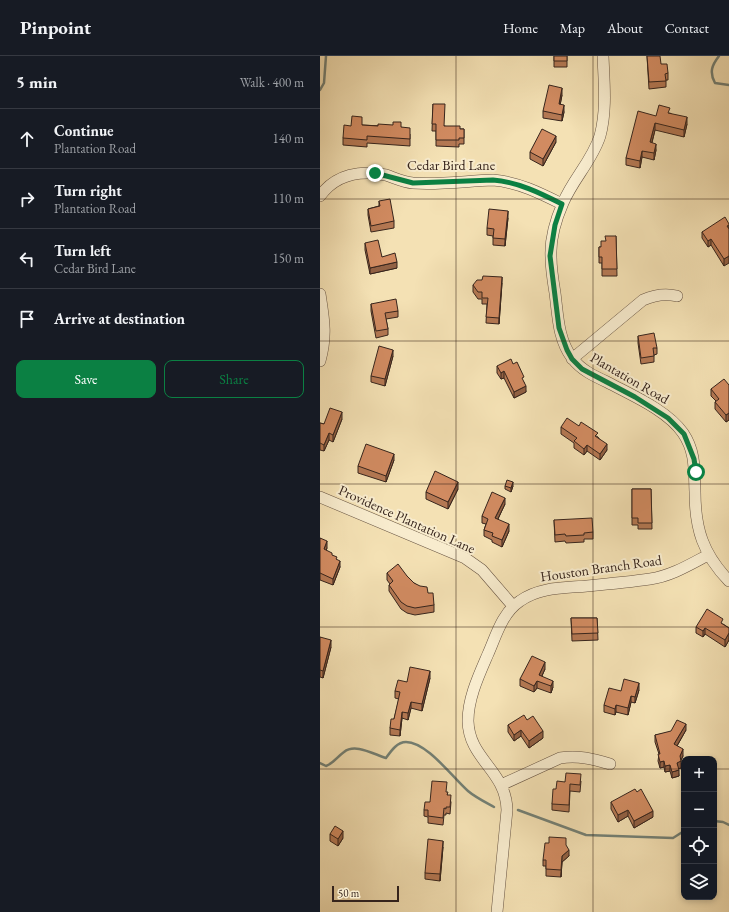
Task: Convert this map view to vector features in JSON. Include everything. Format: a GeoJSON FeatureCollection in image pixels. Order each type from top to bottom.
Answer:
{"type":"FeatureCollection","features":[{"type":"Feature","properties":{"kind":"street","name":"Plantation Road"},"geometry":{"type":"LineString","coordinates":[[603,56],[605,101],[602,126],[596,146],[562,204],[555,225],[550,256],[559,328],[572,359],[582,369],[661,412],[684,434],[694,459],[696,518],[698,529],[708,555],[719,571],[729,581]]}},
{"type":"Feature","properties":{"kind":"street","name":"Cedar Bird Lane"},"geometry":{"type":"LineString","coordinates":[[320,196],[330,186],[345,176],[369,172],[413,183],[493,180],[506,181],[532,190],[562,204]]}},
{"type":"Feature","properties":{"kind":"street"},"geometry":{"type":"LineString","coordinates":[[320,294],[325,329],[324,347],[320,361]]}},
{"type":"Feature","properties":{"kind":"street"},"geometry":{"type":"LineString","coordinates":[[572,359],[643,300],[657,295],[677,296]]}},
{"type":"Feature","properties":{"kind":"street","name":"Providence Plantation Lane"},"geometry":{"type":"LineString","coordinates":[[320,497],[465,558],[482,570],[514,606]]}},
{"type":"Feature","properties":{"kind":"street","name":"Houston Branch Road"},"geometry":{"type":"LineString","coordinates":[[497,912],[507,800],[501,785],[474,745],[469,728],[469,711],[476,683],[506,615],[514,606],[527,596],[547,589],[603,584],[662,576],[680,570],[708,555]]}},
{"type":"Feature","properties":{"kind":"street"},"geometry":{"type":"LineString","coordinates":[[501,785],[560,758],[568,756],[583,757],[610,764]]}},
{"type":"Feature","properties":{"kind":"building"},"geometry":{"type":"Polygon","coordinates":[[[554,56],[567,56],[567,61],[554,61],[554,56]]]}},
{"type":"Feature","properties":{"kind":"building"},"geometry":{"type":"Polygon","coordinates":[[[647,56],[660,56],[661,64],[667,64],[668,73],[665,74],[666,81],[649,82],[647,56]]]}},
{"type":"Feature","properties":{"kind":"building"},"geometry":{"type":"Polygon","coordinates":[[[549,85],[562,88],[559,104],[564,105],[562,115],[543,111],[549,85]]]}},
{"type":"Feature","properties":{"kind":"building"},"geometry":{"type":"Polygon","coordinates":[[[433,104],[445,104],[444,126],[460,126],[460,129],[464,129],[464,138],[459,138],[459,140],[436,140],[436,124],[432,124],[433,104]]]}},
{"type":"Feature","properties":{"kind":"building"},"geometry":{"type":"Polygon","coordinates":[[[659,105],[670,108],[668,113],[687,117],[684,130],[655,123],[650,142],[656,144],[654,153],[642,151],[640,161],[626,158],[638,111],[656,116],[659,105]]]}},
{"type":"Feature","properties":{"kind":"building"},"geometry":{"type":"Polygon","coordinates":[[[352,116],[362,117],[362,125],[393,125],[393,122],[401,122],[401,127],[410,128],[410,139],[367,136],[367,140],[343,138],[344,125],[351,126],[352,116]]]}},
{"type":"Feature","properties":{"kind":"building"},"geometry":{"type":"Polygon","coordinates":[[[542,129],[556,136],[543,159],[530,152],[542,129]]]}},
{"type":"Feature","properties":{"kind":"building"},"geometry":{"type":"Polygon","coordinates":[[[390,199],[394,221],[371,226],[368,209],[380,206],[379,201],[390,199]]]}},
{"type":"Feature","properties":{"kind":"building"},"geometry":{"type":"Polygon","coordinates":[[[489,209],[508,211],[505,239],[493,238],[494,229],[487,228],[489,209]]]}},
{"type":"Feature","properties":{"kind":"building"},"geometry":{"type":"Polygon","coordinates":[[[725,217],[729,224],[727,226],[729,229],[729,256],[724,259],[711,239],[708,241],[702,232],[725,217]]]}},
{"type":"Feature","properties":{"kind":"building"},"geometry":{"type":"Polygon","coordinates":[[[605,236],[616,236],[617,269],[602,269],[602,257],[599,257],[599,247],[601,247],[601,241],[606,241],[605,236]]]}},
{"type":"Feature","properties":{"kind":"building"},"geometry":{"type":"Polygon","coordinates":[[[378,240],[382,257],[395,253],[397,262],[370,268],[365,243],[378,240]]]}},
{"type":"Feature","properties":{"kind":"building"},"geometry":{"type":"Polygon","coordinates":[[[483,276],[502,277],[499,318],[486,317],[488,298],[482,298],[482,292],[478,292],[473,285],[477,280],[482,280],[483,276]]]}},
{"type":"Feature","properties":{"kind":"building"},"geometry":{"type":"Polygon","coordinates":[[[396,299],[398,311],[385,313],[388,329],[376,331],[371,304],[396,299]]]}},
{"type":"Feature","properties":{"kind":"building"},"geometry":{"type":"Polygon","coordinates":[[[654,333],[657,348],[653,348],[654,356],[641,358],[638,336],[654,333]]]}},
{"type":"Feature","properties":{"kind":"building"},"geometry":{"type":"Polygon","coordinates":[[[379,346],[393,350],[385,379],[371,376],[379,346]]]}},
{"type":"Feature","properties":{"kind":"building"},"geometry":{"type":"Polygon","coordinates":[[[511,359],[513,364],[517,362],[524,377],[522,378],[526,386],[514,392],[504,371],[501,373],[497,366],[511,359]]]}},
{"type":"Feature","properties":{"kind":"building"},"geometry":{"type":"Polygon","coordinates":[[[724,379],[729,385],[729,413],[726,415],[715,402],[719,399],[711,389],[724,379]]]}},
{"type":"Feature","properties":{"kind":"building"},"geometry":{"type":"Polygon","coordinates":[[[330,408],[342,412],[333,435],[329,433],[324,445],[320,443],[320,423],[324,424],[330,408]]]}},
{"type":"Feature","properties":{"kind":"building"},"geometry":{"type":"Polygon","coordinates":[[[567,418],[579,426],[581,422],[598,433],[595,436],[607,444],[600,454],[587,445],[584,449],[574,441],[577,438],[561,427],[567,418]]]}},
{"type":"Feature","properties":{"kind":"building"},"geometry":{"type":"Polygon","coordinates":[[[366,444],[394,454],[386,476],[358,466],[366,444]]]}},
{"type":"Feature","properties":{"kind":"building"},"geometry":{"type":"Polygon","coordinates":[[[435,471],[458,482],[448,502],[426,492],[435,471]]]}},
{"type":"Feature","properties":{"kind":"building"},"geometry":{"type":"Polygon","coordinates":[[[507,480],[513,482],[511,488],[505,486],[507,480]]]}},
{"type":"Feature","properties":{"kind":"building"},"geometry":{"type":"Polygon","coordinates":[[[632,489],[651,489],[652,523],[638,523],[638,518],[632,518],[632,489]]]}},
{"type":"Feature","properties":{"kind":"building"},"geometry":{"type":"Polygon","coordinates":[[[492,492],[505,498],[495,518],[509,524],[502,540],[492,536],[493,533],[484,530],[488,519],[482,516],[492,492]]]}},
{"type":"Feature","properties":{"kind":"building"},"geometry":{"type":"Polygon","coordinates":[[[592,518],[593,532],[584,533],[584,535],[555,535],[554,520],[592,518]]]}},
{"type":"Feature","properties":{"kind":"building"},"geometry":{"type":"Polygon","coordinates":[[[320,538],[327,541],[324,549],[332,553],[332,555],[337,557],[336,559],[340,561],[333,579],[320,573],[320,538]]]}},
{"type":"Feature","properties":{"kind":"building"},"geometry":{"type":"Polygon","coordinates":[[[398,564],[414,583],[427,587],[428,593],[433,593],[434,605],[415,608],[407,606],[401,602],[389,585],[393,581],[387,573],[398,564]]]}},
{"type":"Feature","properties":{"kind":"building"},"geometry":{"type":"Polygon","coordinates":[[[707,609],[723,619],[721,623],[729,628],[729,633],[725,640],[705,628],[703,631],[696,627],[707,609]]]}},
{"type":"Feature","properties":{"kind":"building"},"geometry":{"type":"Polygon","coordinates":[[[571,618],[597,618],[598,633],[572,634],[571,618]]]}},
{"type":"Feature","properties":{"kind":"building"},"geometry":{"type":"Polygon","coordinates":[[[320,637],[331,640],[323,671],[320,670],[320,637]]]}},
{"type":"Feature","properties":{"kind":"building"},"geometry":{"type":"Polygon","coordinates":[[[532,656],[545,662],[539,675],[553,681],[551,686],[537,681],[534,686],[520,679],[532,656]]]}},
{"type":"Feature","properties":{"kind":"building"},"geometry":{"type":"Polygon","coordinates":[[[410,667],[430,671],[422,704],[411,702],[408,713],[402,712],[400,730],[390,728],[391,719],[394,719],[400,692],[395,691],[398,680],[407,682],[410,667]]]}},
{"type":"Feature","properties":{"kind":"building"},"geometry":{"type":"Polygon","coordinates":[[[624,679],[639,683],[635,697],[631,696],[628,708],[616,705],[615,709],[604,705],[609,688],[621,691],[624,679]]]}},
{"type":"Feature","properties":{"kind":"building"},"geometry":{"type":"Polygon","coordinates":[[[524,715],[527,720],[533,716],[543,731],[529,741],[521,730],[514,735],[508,725],[524,715]]]}},
{"type":"Feature","properties":{"kind":"building"},"geometry":{"type":"Polygon","coordinates":[[[677,720],[686,724],[674,744],[683,749],[680,756],[681,761],[677,763],[679,770],[672,772],[670,765],[665,766],[664,761],[660,762],[658,754],[660,754],[655,735],[671,731],[677,720]]]}},
{"type":"Feature","properties":{"kind":"building"},"geometry":{"type":"Polygon","coordinates":[[[566,773],[581,774],[580,785],[570,784],[569,805],[552,804],[553,789],[556,789],[557,781],[565,782],[566,773]]]}},
{"type":"Feature","properties":{"kind":"building"},"geometry":{"type":"Polygon","coordinates":[[[432,781],[447,782],[446,792],[448,792],[447,795],[451,795],[450,807],[446,807],[446,809],[444,808],[443,818],[428,816],[428,810],[424,810],[425,802],[430,802],[432,781]]]}},
{"type":"Feature","properties":{"kind":"building"},"geometry":{"type":"Polygon","coordinates":[[[635,789],[637,792],[641,789],[653,811],[634,821],[628,810],[618,815],[611,802],[635,789]]]}},
{"type":"Feature","properties":{"kind":"building"},"geometry":{"type":"Polygon","coordinates":[[[335,826],[343,831],[338,839],[330,834],[335,826]]]}},
{"type":"Feature","properties":{"kind":"building"},"geometry":{"type":"Polygon","coordinates":[[[549,837],[566,838],[566,845],[569,850],[562,856],[561,870],[546,869],[546,860],[543,860],[545,843],[549,843],[549,837]]]}},
{"type":"Feature","properties":{"kind":"building"},"geometry":{"type":"Polygon","coordinates":[[[428,839],[443,841],[440,874],[425,873],[428,839]]]}},
{"type":"Feature","properties":{"kind":"waterway"},"geometry":{"type":"LineString","coordinates":[[320,90],[324,83],[326,56]]}},
{"type":"Feature","properties":{"kind":"waterway"},"geometry":{"type":"LineString","coordinates":[[719,56],[712,69],[713,79],[715,83],[729,85]]}},
{"type":"Feature","properties":{"kind":"waterway"},"geometry":{"type":"LineString","coordinates":[[320,763],[326,766],[329,765],[344,752],[353,749],[364,750],[386,758],[394,747],[403,742],[414,744],[431,754],[471,793],[494,807]]}},
{"type":"Feature","properties":{"kind":"waterway"},"geometry":{"type":"LineString","coordinates":[[518,810],[586,835],[673,838],[681,833]]}},
{"type":"Feature","properties":{"kind":"waterway"},"geometry":{"type":"LineString","coordinates":[[717,821],[729,825]]}},
{"type":"Feature","properties":{"kind":"route"},"geometry":{"type":"LineString","coordinates":[[375,173],[413,183],[493,180],[506,181],[518,184],[562,204],[555,225],[550,256],[559,328],[567,350],[572,359],[582,369],[661,412],[679,428],[689,444],[694,459],[696,472]]}}]}
